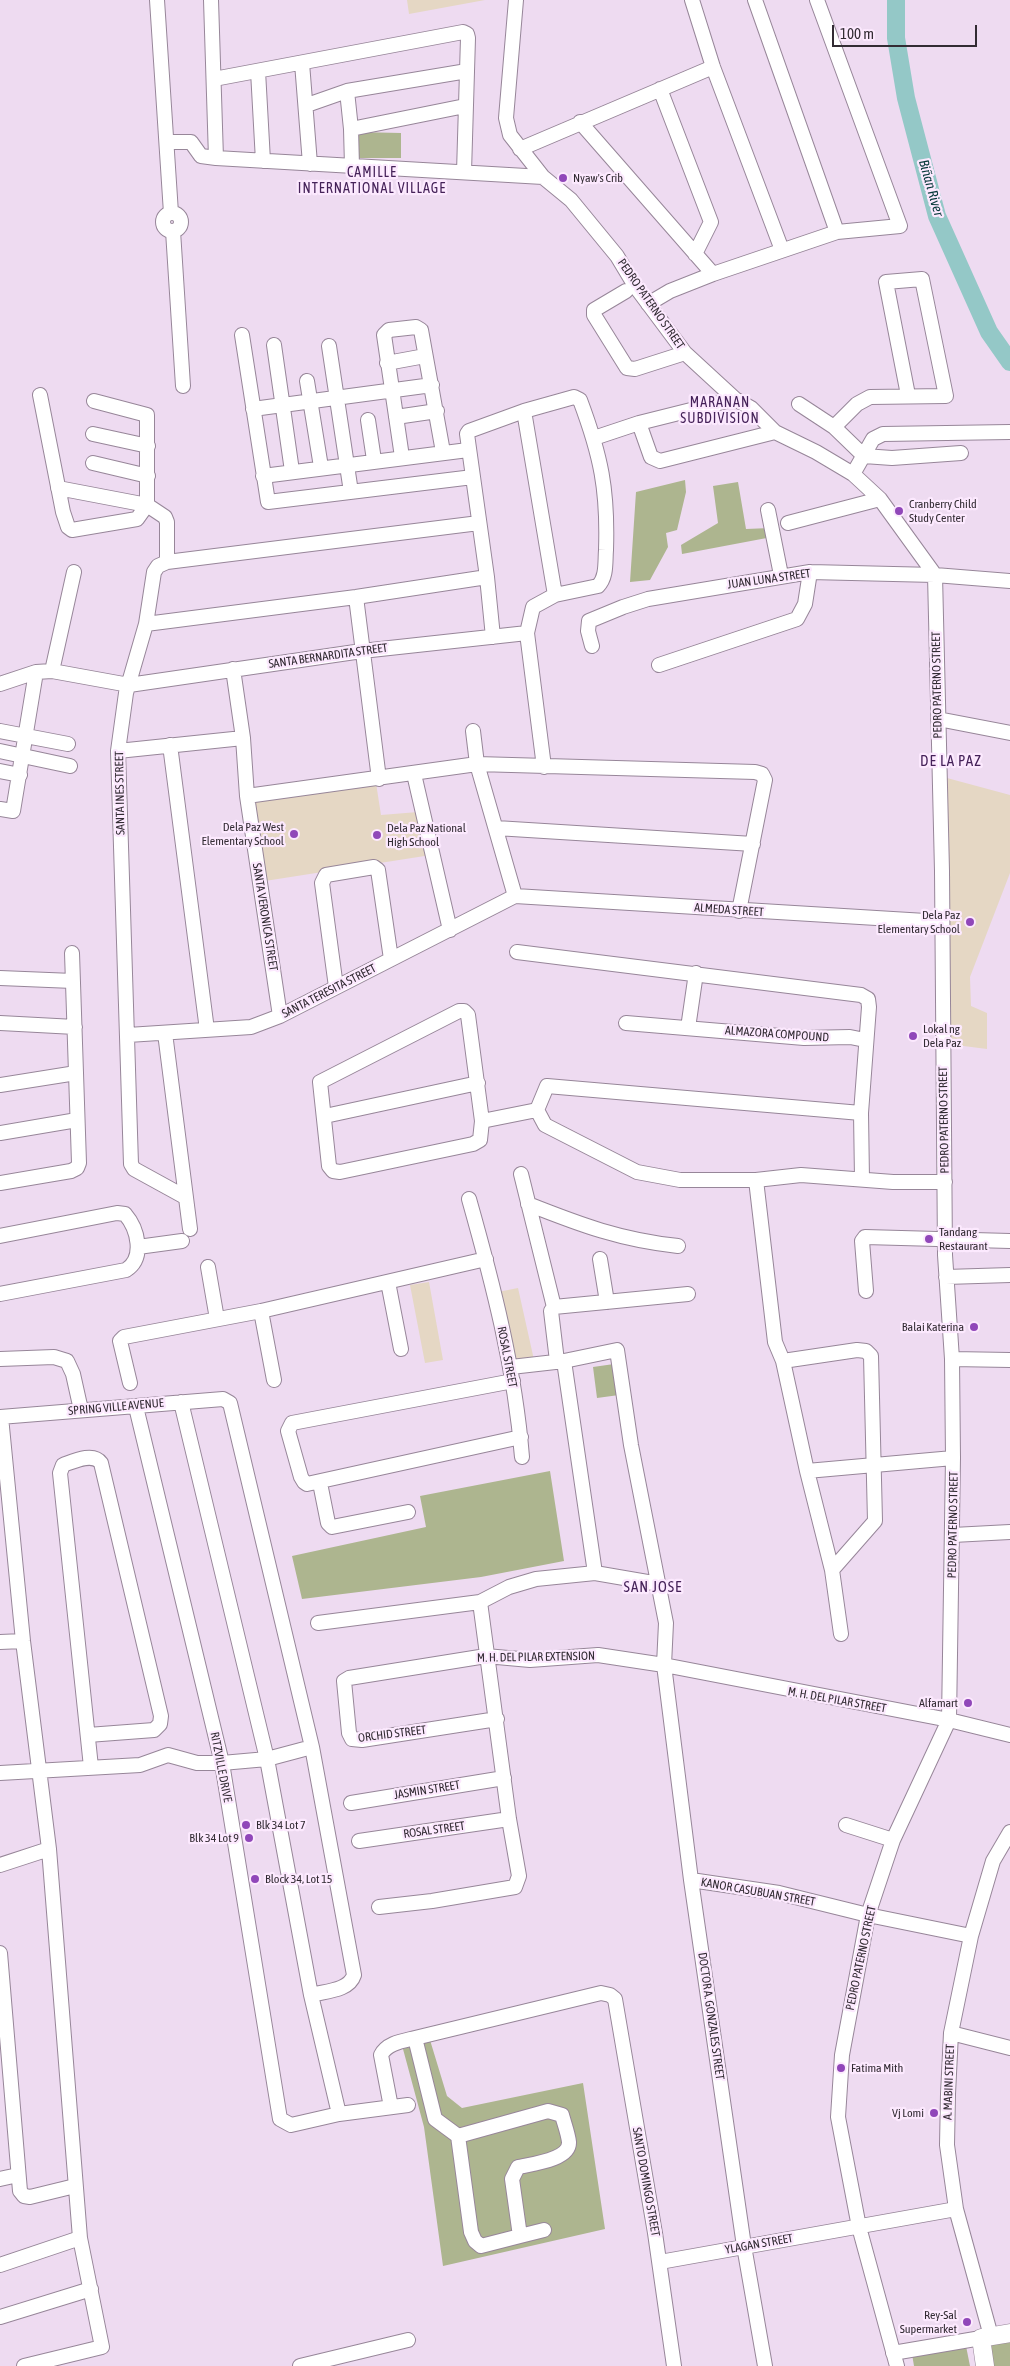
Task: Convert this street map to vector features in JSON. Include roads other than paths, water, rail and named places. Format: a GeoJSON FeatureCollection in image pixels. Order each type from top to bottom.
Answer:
{"type":"FeatureCollection","features":[{"type":"Feature","properties":{"kind":"main road"},"geometry":{"type":"LineString","coordinates":[[985,2366],[986,2337],[1010,2333]]}},
{"type":"Feature","properties":{"kind":"street"},"geometry":{"type":"LineString","coordinates":[[157,0],[168,142],[171,213],[165,216],[163,223],[166,229],[173,231],[183,386]]}},
{"type":"Feature","properties":{"kind":"street"},"geometry":{"type":"LineString","coordinates":[[211,0],[216,158]]}},
{"type":"Feature","properties":{"kind":"street","name":"PEDRO PATERNO STREET"},"geometry":{"type":"LineString","coordinates":[[516,0],[506,118],[510,135],[520,149],[544,177],[570,200],[611,249],[685,354],[735,399],[751,408],[775,432],[816,452],[853,474],[880,499],[935,575],[942,922],[945,1240],[952,1359],[954,1458],[949,1720],[893,1840],[868,1915],[842,2055],[838,2117],[859,2227],[895,2360]]}},
{"type":"Feature","properties":{"kind":"street"},"geometry":{"type":"LineString","coordinates":[[692,0],[713,67],[782,250]]}},
{"type":"Feature","properties":{"kind":"street"},"geometry":{"type":"LineString","coordinates":[[755,0],[837,232]]}},
{"type":"Feature","properties":{"kind":"street"},"geometry":{"type":"LineString","coordinates":[[648,304],[670,291],[713,274],[837,232],[900,226],[817,0]]}},
{"type":"Feature","properties":{"kind":"street"},"geometry":{"type":"LineString","coordinates":[[214,79],[302,63],[399,42],[463,32],[467,34],[468,38],[464,172]]}},
{"type":"Feature","properties":{"kind":"street"},"geometry":{"type":"LineString","coordinates":[[302,63],[307,105],[310,164]]}},
{"type":"Feature","properties":{"kind":"street"},"geometry":{"type":"LineString","coordinates":[[520,149],[713,67]]}},
{"type":"Feature","properties":{"kind":"street"},"geometry":{"type":"LineString","coordinates":[[258,71],[264,161]]}},
{"type":"Feature","properties":{"kind":"street"},"geometry":{"type":"LineString","coordinates":[[307,105],[347,91],[467,71]]}},
{"type":"Feature","properties":{"kind":"street"},"geometry":{"type":"LineString","coordinates":[[660,89],[711,222],[695,254]]}},
{"type":"Feature","properties":{"kind":"street"},"geometry":{"type":"LineString","coordinates":[[347,91],[352,166]]}},
{"type":"Feature","properties":{"kind":"street"},"geometry":{"type":"LineString","coordinates":[[351,129],[465,106]]}},
{"type":"Feature","properties":{"kind":"street"},"geometry":{"type":"LineString","coordinates":[[580,122],[713,274]]}},
{"type":"Feature","properties":{"kind":"street"},"geometry":{"type":"LineString","coordinates":[[168,142],[190,142],[201,156],[216,158],[544,177]]}},
{"type":"Feature","properties":{"kind":"street"},"geometry":{"type":"LineString","coordinates":[[834,426],[857,404],[870,397],[946,396],[922,279],[886,282],[908,395]]}},
{"type":"Feature","properties":{"kind":"street"},"geometry":{"type":"LineString","coordinates":[[626,291],[594,310],[594,315],[627,368],[634,369],[685,354]]}},
{"type":"Feature","properties":{"kind":"street"},"geometry":{"type":"LineString","coordinates":[[402,457],[384,335],[389,330],[419,328],[444,452]]}},
{"type":"Feature","properties":{"kind":"street"},"geometry":{"type":"LineString","coordinates":[[242,335],[263,476],[269,502],[473,478]]}},
{"type":"Feature","properties":{"kind":"street"},"geometry":{"type":"LineString","coordinates":[[274,345],[292,472]]}},
{"type":"Feature","properties":{"kind":"street"},"geometry":{"type":"LineString","coordinates":[[329,346],[352,492]]}},
{"type":"Feature","properties":{"kind":"street"},"geometry":{"type":"LineString","coordinates":[[387,363],[425,356]]}},
{"type":"Feature","properties":{"kind":"street"},"geometry":{"type":"LineString","coordinates":[[307,381],[321,467]]}},
{"type":"Feature","properties":{"kind":"street"},"geometry":{"type":"LineString","coordinates":[[253,409],[432,385]]}},
{"type":"Feature","properties":{"kind":"street"},"geometry":{"type":"LineString","coordinates":[[40,395],[58,488],[68,527],[72,530],[137,519],[147,505],[147,415],[94,401]]}},
{"type":"Feature","properties":{"kind":"street"},"geometry":{"type":"LineString","coordinates":[[493,637],[487,577],[467,434],[469,431],[524,411],[574,397],[580,400],[594,438],[605,482],[607,521],[603,581],[598,586],[555,595],[534,608],[527,633],[544,767]]}},
{"type":"Feature","properties":{"kind":"street"},"geometry":{"type":"LineString","coordinates":[[594,438],[639,422],[735,399]]}},
{"type":"Feature","properties":{"kind":"street"},"geometry":{"type":"LineString","coordinates":[[799,404],[834,426],[864,456],[892,458],[961,453]]}},
{"type":"Feature","properties":{"kind":"street"},"geometry":{"type":"LineString","coordinates":[[396,417],[437,411]]}},
{"type":"Feature","properties":{"kind":"street"},"geometry":{"type":"LineString","coordinates":[[524,411],[555,595]]}},
{"type":"Feature","properties":{"kind":"street"},"geometry":{"type":"LineString","coordinates":[[368,420],[374,460]]}},
{"type":"Feature","properties":{"kind":"street"},"geometry":{"type":"LineString","coordinates":[[639,422],[650,457],[660,461],[775,432]]}},
{"type":"Feature","properties":{"kind":"street"},"geometry":{"type":"LineString","coordinates":[[853,474],[873,439],[883,434],[1010,432]]}},
{"type":"Feature","properties":{"kind":"street"},"geometry":{"type":"LineString","coordinates":[[93,434],[148,446]]}},
{"type":"Feature","properties":{"kind":"street"},"geometry":{"type":"LineString","coordinates":[[263,476],[374,460],[468,450]]}},
{"type":"Feature","properties":{"kind":"street"},"geometry":{"type":"LineString","coordinates":[[93,463],[148,476]]}},
{"type":"Feature","properties":{"kind":"street"},"geometry":{"type":"LineString","coordinates":[[58,488],[147,505],[165,517],[167,522],[168,562],[479,523]]}},
{"type":"Feature","properties":{"kind":"street"},"geometry":{"type":"LineString","coordinates":[[788,523],[880,499]]}},
{"type":"Feature","properties":{"kind":"street"},"geometry":{"type":"LineString","coordinates":[[768,510],[782,575]]}},
{"type":"Feature","properties":{"kind":"street","name":"SANTA INES STREET"},"geometry":{"type":"LineString","coordinates":[[168,562],[158,566],[154,572],[146,624],[126,692],[118,751],[131,1164],[134,1169],[185,1197]]}},
{"type":"Feature","properties":{"kind":"street"},"geometry":{"type":"LineString","coordinates":[[52,671],[74,572]]}},
{"type":"Feature","properties":{"kind":"street"},"geometry":{"type":"LineString","coordinates":[[659,665],[797,619],[804,604],[810,572]]}},
{"type":"Feature","properties":{"kind":"street","name":"JUAN LUNA STREET"},"geometry":{"type":"LineString","coordinates":[[592,646],[588,631],[589,621],[622,607],[648,599],[782,575],[810,572],[935,575],[1010,581]]}},
{"type":"Feature","properties":{"kind":"street"},"geometry":{"type":"LineString","coordinates":[[146,624],[356,597],[487,577]]}},
{"type":"Feature","properties":{"kind":"street"},"geometry":{"type":"LineString","coordinates":[[356,597],[379,779]]}},
{"type":"Feature","properties":{"kind":"street","name":"SANTA BERNARDITA STREET"},"geometry":{"type":"LineString","coordinates":[[0,684],[36,672],[52,671],[129,685],[362,651],[527,633]]}},
{"type":"Feature","properties":{"kind":"street","name":"SANTA VERONICA STREET"},"geometry":{"type":"LineString","coordinates":[[234,669],[243,738],[247,796],[280,1016]]}},
{"type":"Feature","properties":{"kind":"street"},"geometry":{"type":"LineString","coordinates":[[0,808],[13,811],[36,672]]}},
{"type":"Feature","properties":{"kind":"street"},"geometry":{"type":"LineString","coordinates":[[938,720],[1010,733]]}},
{"type":"Feature","properties":{"kind":"street"},"geometry":{"type":"LineString","coordinates":[[0,731],[68,744]]}},
{"type":"Feature","properties":{"kind":"street"},"geometry":{"type":"LineString","coordinates":[[473,731],[477,764],[515,896]]}},
{"type":"Feature","properties":{"kind":"street"},"geometry":{"type":"LineString","coordinates":[[118,751],[243,738]]}},
{"type":"Feature","properties":{"kind":"street"},"geometry":{"type":"LineString","coordinates":[[170,745],[208,1030]]}},
{"type":"Feature","properties":{"kind":"street"},"geometry":{"type":"LineString","coordinates":[[0,751],[70,766]]}},
{"type":"Feature","properties":{"kind":"street"},"geometry":{"type":"LineString","coordinates":[[247,796],[477,764],[755,772],[762,774],[764,780],[739,911]]}},
{"type":"Feature","properties":{"kind":"street"},"geometry":{"type":"LineString","coordinates":[[0,771],[20,775]]}},
{"type":"Feature","properties":{"kind":"street"},"geometry":{"type":"LineString","coordinates":[[414,774],[450,930]]}},
{"type":"Feature","properties":{"kind":"street"},"geometry":{"type":"LineString","coordinates":[[496,828],[753,844]]}},
{"type":"Feature","properties":{"kind":"street"},"geometry":{"type":"LineString","coordinates":[[336,987],[322,883],[326,876],[374,867],[380,872],[391,959]]}},
{"type":"Feature","properties":{"kind":"street","name":"ALMEDA STREET"},"geometry":{"type":"LineString","coordinates":[[515,896],[942,922]]}},
{"type":"Feature","properties":{"kind":"street","name":"SANTA TERESITA STREET"},"geometry":{"type":"LineString","coordinates":[[128,1035],[251,1027],[280,1016],[515,896]]}},
{"type":"Feature","properties":{"kind":"street"},"geometry":{"type":"LineString","coordinates":[[517,952],[861,995],[868,999],[861,1113],[862,1179]]}},
{"type":"Feature","properties":{"kind":"street"},"geometry":{"type":"LineString","coordinates":[[0,1183],[71,1171],[77,1168],[72,953]]}},
{"type":"Feature","properties":{"kind":"street"},"geometry":{"type":"LineString","coordinates":[[688,1028],[696,973]]}},
{"type":"Feature","properties":{"kind":"street"},"geometry":{"type":"LineString","coordinates":[[0,978],[73,981]]}},
{"type":"Feature","properties":{"kind":"street"},"geometry":{"type":"LineString","coordinates":[[459,1011],[464,1011],[468,1015],[482,1120],[480,1140],[474,1144],[340,1172],[333,1171],[329,1166],[325,1116],[320,1082],[459,1011]]}},
{"type":"Feature","properties":{"kind":"street"},"geometry":{"type":"LineString","coordinates":[[0,1023],[74,1027]]}},
{"type":"Feature","properties":{"kind":"street","name":"ALMAZORA COMPOUND"},"geometry":{"type":"LineString","coordinates":[[626,1024],[804,1038],[850,1037],[865,1040]]}},
{"type":"Feature","properties":{"kind":"street"},"geometry":{"type":"LineString","coordinates":[[138,1247],[186,1235],[185,1197],[166,1033]]}},
{"type":"Feature","properties":{"kind":"street"},"geometry":{"type":"LineString","coordinates":[[0,1085],[76,1073]]}},
{"type":"Feature","properties":{"kind":"street"},"geometry":{"type":"LineString","coordinates":[[325,1116],[478,1083]]}},
{"type":"Feature","properties":{"kind":"street"},"geometry":{"type":"LineString","coordinates":[[537,1110],[548,1086],[861,1113]]}},
{"type":"Feature","properties":{"kind":"street"},"geometry":{"type":"LineString","coordinates":[[537,1110],[545,1125],[637,1172],[680,1180],[756,1180],[801,1175],[893,1182],[945,1182]]}},
{"type":"Feature","properties":{"kind":"street"},"geometry":{"type":"LineString","coordinates":[[482,1120],[537,1110]]}},
{"type":"Feature","properties":{"kind":"street"},"geometry":{"type":"LineString","coordinates":[[0,1133],[77,1120]]}},
{"type":"Feature","properties":{"kind":"street"},"geometry":{"type":"LineString","coordinates":[[521,1174],[554,1307],[551,1310],[595,1573]]}},
{"type":"Feature","properties":{"kind":"street"},"geometry":{"type":"LineString","coordinates":[[756,1180],[775,1342],[783,1361],[807,1471],[832,1570],[841,1634]]}},
{"type":"Feature","properties":{"kind":"street","name":"ROSAL STREET"},"geometry":{"type":"LineString","coordinates":[[469,1199],[486,1259],[512,1374],[522,1457]]}},
{"type":"Feature","properties":{"kind":"street"},"geometry":{"type":"LineString","coordinates":[[528,1204],[585,1228],[644,1243],[678,1246]]}},
{"type":"Feature","properties":{"kind":"street"},"geometry":{"type":"LineString","coordinates":[[0,1236],[117,1213],[125,1214],[130,1220],[138,1247],[138,1258],[134,1265],[126,1270],[0,1294]]}},
{"type":"Feature","properties":{"kind":"street"},"geometry":{"type":"LineString","coordinates":[[866,1291],[862,1241],[865,1237],[1010,1241]]}},
{"type":"Feature","properties":{"kind":"street"},"geometry":{"type":"LineString","coordinates":[[130,1383],[121,1338],[261,1311],[486,1259]]}},
{"type":"Feature","properties":{"kind":"street"},"geometry":{"type":"LineString","coordinates":[[600,1260],[607,1302]]}},
{"type":"Feature","properties":{"kind":"street"},"geometry":{"type":"LineString","coordinates":[[208,1267],[217,1319]]}},
{"type":"Feature","properties":{"kind":"street"},"geometry":{"type":"LineString","coordinates":[[946,1277],[1010,1275]]}},
{"type":"Feature","properties":{"kind":"street"},"geometry":{"type":"LineString","coordinates":[[388,1282],[401,1349]]}},
{"type":"Feature","properties":{"kind":"street"},"geometry":{"type":"LineString","coordinates":[[554,1307],[688,1294]]}},
{"type":"Feature","properties":{"kind":"street"},"geometry":{"type":"LineString","coordinates":[[261,1311],[274,1380]]}},
{"type":"Feature","properties":{"kind":"street","name":"DOCTOR A. GONZALES STREET"},"geometry":{"type":"LineString","coordinates":[[560,1361],[616,1350],[631,1445],[666,1623],[664,1665],[691,1880],[744,2246],[766,2366]]}},
{"type":"Feature","properties":{"kind":"street"},"geometry":{"type":"LineString","coordinates":[[783,1361],[857,1350],[866,1351],[871,1356],[875,1521],[832,1570]]}},
{"type":"Feature","properties":{"kind":"street"},"geometry":{"type":"LineString","coordinates":[[0,1359],[54,1357],[67,1362],[73,1374],[80,1410]]}},
{"type":"Feature","properties":{"kind":"street"},"geometry":{"type":"LineString","coordinates":[[952,1359],[1010,1360]]}},
{"type":"Feature","properties":{"kind":"street"},"geometry":{"type":"LineString","coordinates":[[520,1437],[320,1483],[308,1484],[301,1477],[288,1431],[292,1424],[512,1374],[560,1361]]}},
{"type":"Feature","properties":{"kind":"street","name":"SPRING VILLE AVENUE"},"geometry":{"type":"LineString","coordinates":[[0,1417],[136,1407],[223,1398],[230,1403],[312,1747]]}},
{"type":"Feature","properties":{"kind":"street"},"geometry":{"type":"LineString","coordinates":[[181,1402],[267,1759],[311,1995],[339,2114],[408,2104]]}},
{"type":"Feature","properties":{"kind":"street","name":"RITZVILLE DRIVE"},"geometry":{"type":"LineString","coordinates":[[136,1407],[222,1763],[280,2119],[291,2125],[339,2114]]}},
{"type":"Feature","properties":{"kind":"street"},"geometry":{"type":"LineString","coordinates":[[0,1417],[23,1641],[49,1849],[80,2238],[102,2347],[24,2366]]}},
{"type":"Feature","properties":{"kind":"street"},"geometry":{"type":"LineString","coordinates":[[88,1735],[154,1730],[160,1724],[161,1716],[101,1463],[97,1458],[92,1457],[63,1465],[60,1473],[91,1767]]}},
{"type":"Feature","properties":{"kind":"street"},"geometry":{"type":"LineString","coordinates":[[807,1471],[954,1458]]}},
{"type":"Feature","properties":{"kind":"street"},"geometry":{"type":"LineString","coordinates":[[320,1483],[328,1523],[332,1527],[408,1512]]}},
{"type":"Feature","properties":{"kind":"street"},"geometry":{"type":"LineString","coordinates":[[953,1535],[1010,1532]]}},
{"type":"Feature","properties":{"kind":"street"},"geometry":{"type":"LineString","coordinates":[[318,1623],[480,1602],[509,1587],[536,1579],[595,1573],[659,1584]]}},
{"type":"Feature","properties":{"kind":"street"},"geometry":{"type":"LineString","coordinates":[[379,1907],[432,1901],[515,1887],[519,1876],[509,1819],[480,1602]]}},
{"type":"Feature","properties":{"kind":"street"},"geometry":{"type":"LineString","coordinates":[[0,1642],[23,1641]]}},
{"type":"Feature","properties":{"kind":"street","name":"M. H. DEL PILAR EXTENSION"},"geometry":{"type":"LineString","coordinates":[[349,1678],[486,1656],[530,1660],[598,1655],[664,1665]]}},
{"type":"Feature","properties":{"kind":"street","name":"M. H. DEL PILAR STREET"},"geometry":{"type":"LineString","coordinates":[[664,1665],[949,1720],[1010,1735]]}},
{"type":"Feature","properties":{"kind":"street","name":"ORCHID STREET"},"geometry":{"type":"LineString","coordinates":[[349,1678],[344,1680],[344,1689],[349,1732],[352,1739],[362,1740],[497,1719]]}},
{"type":"Feature","properties":{"kind":"street"},"geometry":{"type":"LineString","coordinates":[[0,1773],[140,1765],[168,1755],[197,1763],[222,1763],[267,1759],[312,1747],[354,1976],[352,1982],[346,1987],[311,1995]]}},
{"type":"Feature","properties":{"kind":"street","name":"JASMIN STREET"},"geometry":{"type":"LineString","coordinates":[[351,1803],[504,1778]]}},
{"type":"Feature","properties":{"kind":"street","name":"ROSAL STREET"},"geometry":{"type":"LineString","coordinates":[[359,1840],[509,1819]]}},
{"type":"Feature","properties":{"kind":"street"},"geometry":{"type":"LineString","coordinates":[[846,1825],[893,1840]]}},
{"type":"Feature","properties":{"kind":"street","name":"A. MABINI STREET"},"geometry":{"type":"LineString","coordinates":[[986,2337],[956,2209],[947,2146],[951,2033],[971,1936],[993,1860],[1010,1832]]}},
{"type":"Feature","properties":{"kind":"street"},"geometry":{"type":"LineString","coordinates":[[0,1865],[49,1849]]}},
{"type":"Feature","properties":{"kind":"street","name":"KANOR CASUBUAN STREET"},"geometry":{"type":"LineString","coordinates":[[691,1880],[779,1893],[868,1915],[971,1936]]}},
{"type":"Feature","properties":{"kind":"street"},"geometry":{"type":"LineString","coordinates":[[0,1953],[20,2191],[24,2196],[30,2197],[75,2186]]}},
{"type":"Feature","properties":{"kind":"street","name":"SANTO DOMINGO STREET"},"geometry":{"type":"LineString","coordinates":[[415,2038],[601,1993],[610,1995],[614,1999],[660,2262],[674,2366]]}},
{"type":"Feature","properties":{"kind":"street"},"geometry":{"type":"LineString","coordinates":[[951,2033],[1010,2048]]}},
{"type":"Feature","properties":{"kind":"street"},"geometry":{"type":"LineString","coordinates":[[391,2107],[381,2055],[384,2049],[415,2038],[435,2119],[458,2136],[471,2232],[475,2241],[481,2246],[544,2230]]}},
{"type":"Feature","properties":{"kind":"street"},"geometry":{"type":"LineString","coordinates":[[458,2136],[548,2110],[562,2115],[569,2144],[561,2156],[518,2167],[513,2173],[512,2179],[520,2236]]}},
{"type":"Feature","properties":{"kind":"street"},"geometry":{"type":"LineString","coordinates":[[0,2179],[18,2175]]}},
{"type":"Feature","properties":{"kind":"street","name":"YLAGAN STREET"},"geometry":{"type":"LineString","coordinates":[[660,2262],[956,2209]]}},
{"type":"Feature","properties":{"kind":"street"},"geometry":{"type":"LineString","coordinates":[[0,2264],[80,2238]]}},
{"type":"Feature","properties":{"kind":"street"},"geometry":{"type":"LineString","coordinates":[[0,2317],[91,2288]]}},
{"type":"Feature","properties":{"kind":"street"},"geometry":{"type":"LineString","coordinates":[[895,2360],[986,2337]]}},
{"type":"Feature","properties":{"kind":"street"},"geometry":{"type":"LineString","coordinates":[[300,2366],[408,2340]]}},
{"type":"Feature","properties":{"kind":"waterway","name":"Biñan River"},"geometry":{"type":"LineString","coordinates":[[896,0],[896,38],[906,98],[937,216],[989,332],[1010,362]]}},
{"type":"Feature","properties":{"kind":"place","name":"Nyaw's Crib"},"geometry":{"type":"Point","coordinates":[563,178]}},
{"type":"Feature","properties":{"kind":"place","name":"Cranberry Child Study Center"},"geometry":{"type":"Point","coordinates":[899,511]}},
{"type":"Feature","properties":{"kind":"place","name":"Dela Paz West Elementary School"},"geometry":{"type":"Point","coordinates":[294,834]}},
{"type":"Feature","properties":{"kind":"place","name":"Dela Paz National High School"},"geometry":{"type":"Point","coordinates":[377,835]}},
{"type":"Feature","properties":{"kind":"place","name":"Dela Paz Elementary School"},"geometry":{"type":"Point","coordinates":[970,922]}},
{"type":"Feature","properties":{"kind":"place","name":"Lokal ng Dela Paz"},"geometry":{"type":"Point","coordinates":[913,1036]}},
{"type":"Feature","properties":{"kind":"place","name":"Tandang Restaurant"},"geometry":{"type":"Point","coordinates":[929,1239]}},
{"type":"Feature","properties":{"kind":"place","name":"Balai Katerina"},"geometry":{"type":"Point","coordinates":[974,1327]}},
{"type":"Feature","properties":{"kind":"place","name":"Alfamart"},"geometry":{"type":"Point","coordinates":[968,1703]}},
{"type":"Feature","properties":{"kind":"place","name":"Blk 34 Lot 7"},"geometry":{"type":"Point","coordinates":[246,1825]}},
{"type":"Feature","properties":{"kind":"place","name":"Blk 34 Lot 9"},"geometry":{"type":"Point","coordinates":[249,1838]}},
{"type":"Feature","properties":{"kind":"place","name":"Block 34, Lot 15"},"geometry":{"type":"Point","coordinates":[255,1879]}},
{"type":"Feature","properties":{"kind":"place","name":"Fatima Mith"},"geometry":{"type":"Point","coordinates":[841,2068]}},
{"type":"Feature","properties":{"kind":"place","name":"Vj Lomi"},"geometry":{"type":"Point","coordinates":[934,2113]}},
{"type":"Feature","properties":{"kind":"place","name":"Rey-Sal Supermarket"},"geometry":{"type":"Point","coordinates":[967,2322]}},
{"type":"Feature","properties":{"kind":"district","name":"CAMILLE INTERNATIONAL VILLAGE"},"geometry":{"type":"Point","coordinates":[372,182]}},
{"type":"Feature","properties":{"kind":"district","name":"MARANAN SUBDIVISION"},"geometry":{"type":"Point","coordinates":[720,412]}},
{"type":"Feature","properties":{"kind":"district","name":"DE LA PAZ"},"geometry":{"type":"Point","coordinates":[951,761]}},
{"type":"Feature","properties":{"kind":"district","name":"SAN JOSE"},"geometry":{"type":"Point","coordinates":[653,1587]}}]}
